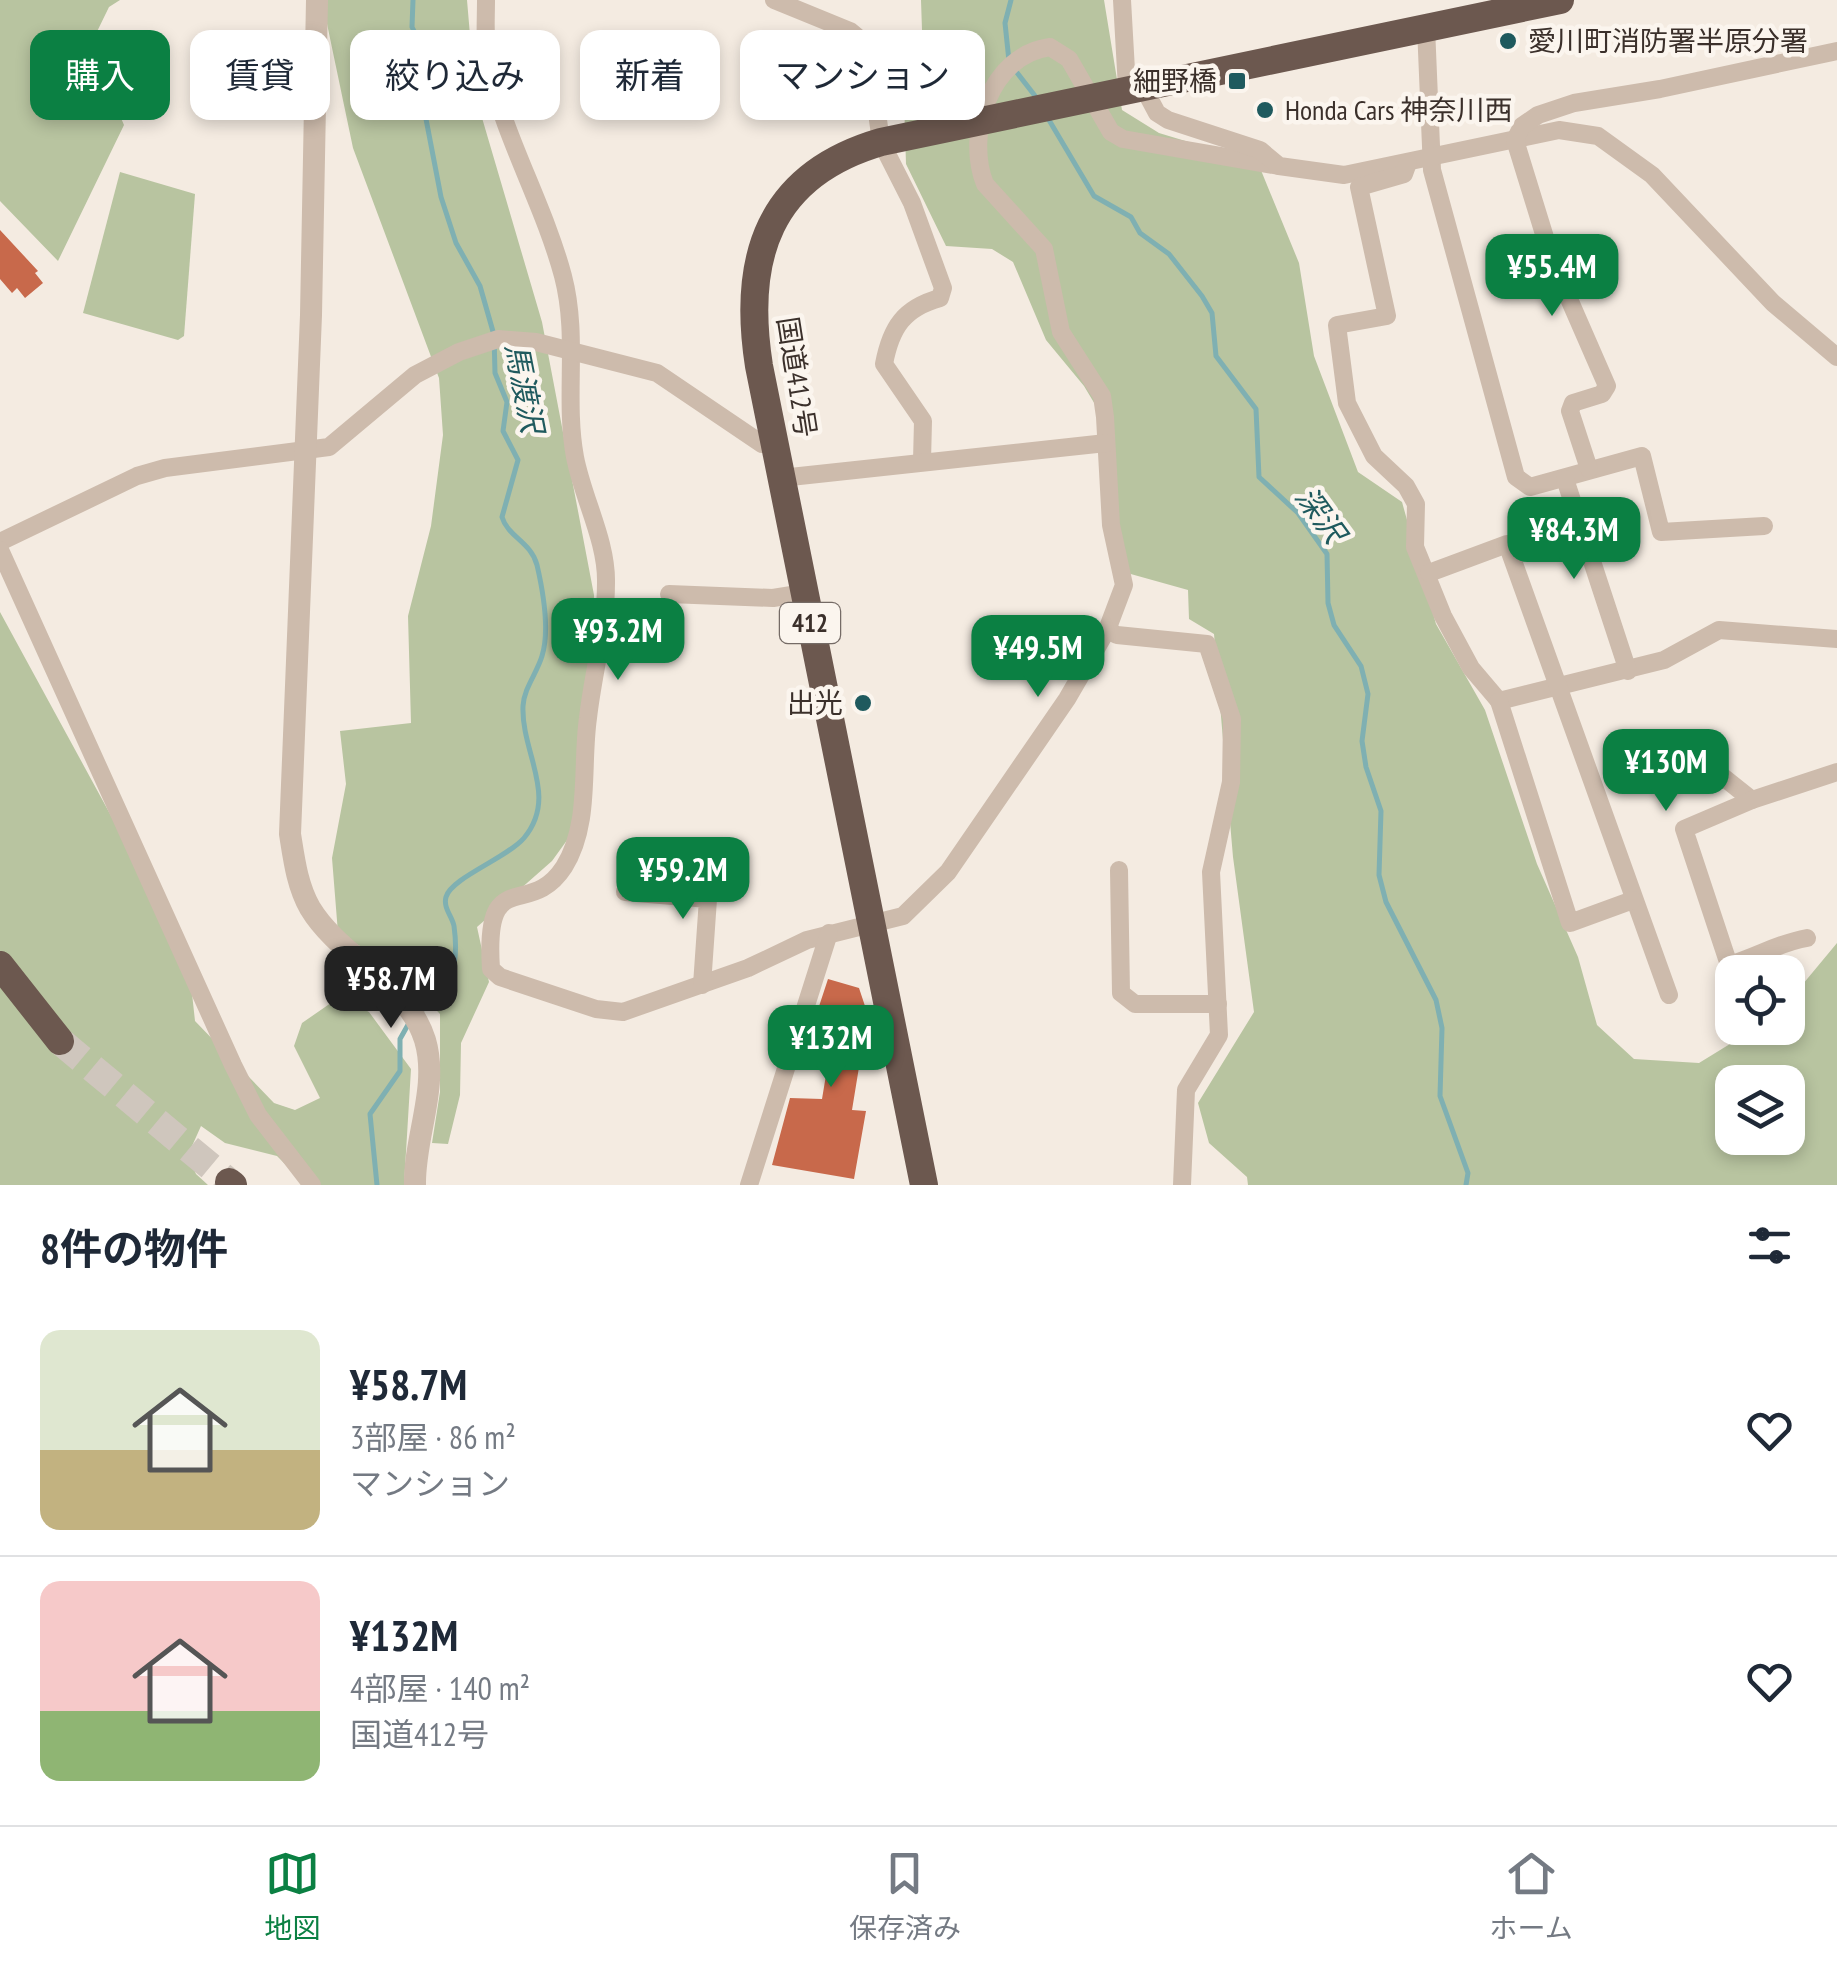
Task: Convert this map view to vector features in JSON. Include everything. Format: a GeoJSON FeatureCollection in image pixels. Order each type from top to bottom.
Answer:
{"type":"FeatureCollection","features":[{"type":"Feature","properties":{"kind":"highway","name":"国道412号"},"geometry":{"type":"LineString","coordinates":[[924,1185],[753,330],[752,292],[762,244],[786,200],[812,176],[844,155],[893,139],[1426,27],[1486,7],[1560,0]]}},
{"type":"Feature","properties":{"kind":"highway"},"geometry":{"type":"LineString","coordinates":[[0,965],[60,1041]]}},
{"type":"Feature","properties":{"kind":"street"},"geometry":{"type":"LineString","coordinates":[[317,0],[290,834],[296,874],[310,907],[330,935],[384,984],[421,1029],[429,1061],[415,1185]]}},
{"type":"Feature","properties":{"kind":"street"},"geometry":{"type":"LineString","coordinates":[[486,0],[489,68],[563,276],[575,352],[575,459],[606,570],[605,613],[588,717],[580,827],[563,869],[554,878],[544,886],[510,896],[496,908],[491,918],[492,969],[500,978],[623,1012],[702,985],[829,932],[859,924],[871,926],[903,916],[948,872],[1058,714],[1107,630],[1124,585],[1111,524],[1102,396],[1061,332],[1044,249],[984,184],[979,171],[982,114],[988,94],[1001,76],[1037,49],[1062,52],[1111,132],[1123,139],[1278,166],[1344,174],[1580,130],[1616,146],[1652,175],[1773,303],[1837,357]]}},
{"type":"Feature","properties":{"kind":"street"},"geometry":{"type":"LineString","coordinates":[[774,0],[862,38],[871,57],[912,203],[943,288],[940,298],[912,306],[900,320],[884,364],[922,421],[922,462]]}},
{"type":"Feature","properties":{"kind":"street"},"geometry":{"type":"LineString","coordinates":[[1122,0],[1134,86],[1157,112],[1168,120],[1260,150],[1278,166]]}},
{"type":"Feature","properties":{"kind":"street"},"geometry":{"type":"LineString","coordinates":[[1426,27],[1432,156],[1516,477],[1530,487],[1642,456],[1661,532],[1764,526]]}},
{"type":"Feature","properties":{"kind":"street"},"geometry":{"type":"LineString","coordinates":[[1589,469],[1570,410],[1574,402],[1602,394],[1607,386],[1552,260],[1515,140],[1522,126],[1574,103],[1698,82],[1837,51]]}},
{"type":"Feature","properties":{"kind":"street"},"geometry":{"type":"LineString","coordinates":[[1408,163],[1404,174],[1359,187],[1387,316],[1337,325],[1347,403],[1374,456],[1406,486],[1416,504],[1415,547],[1429,573],[1443,616],[1462,651],[1499,702],[1570,923],[1633,900]]}},
{"type":"Feature","properties":{"kind":"street"},"geometry":{"type":"LineString","coordinates":[[0,542],[137,476],[164,468],[304,454],[329,447],[414,374],[464,350],[498,340],[536,342],[658,373],[762,444],[774,443]]}},
{"type":"Feature","properties":{"kind":"street"},"geometry":{"type":"LineString","coordinates":[[781,478],[1106,444]]}},
{"type":"Feature","properties":{"kind":"street"},"geometry":{"type":"LineString","coordinates":[[1566,479],[1628,671]]}},
{"type":"Feature","properties":{"kind":"street"},"geometry":{"type":"LineString","coordinates":[[1429,573],[1508,544],[1669,994]]}},
{"type":"Feature","properties":{"kind":"street"},"geometry":{"type":"LineString","coordinates":[[0,550],[233,1066],[258,1114],[312,1185]]}},
{"type":"Feature","properties":{"kind":"street"},"geometry":{"type":"LineString","coordinates":[[669,594],[773,598],[804,593]]}},
{"type":"Feature","properties":{"kind":"street"},"geometry":{"type":"LineString","coordinates":[[1107,630],[1117,636],[1206,644],[1232,719],[1230,782],[1211,872],[1219,1035],[1186,1090],[1182,1185]]}},
{"type":"Feature","properties":{"kind":"street"},"geometry":{"type":"LineString","coordinates":[[1499,702],[1664,660],[1719,630],[1837,639]]}},
{"type":"Feature","properties":{"kind":"street"},"geometry":{"type":"LineString","coordinates":[[1713,769],[1752,800]]}},
{"type":"Feature","properties":{"kind":"street"},"geometry":{"type":"LineString","coordinates":[[1727,955],[1704,865],[1684,830],[1752,800],[1837,772]]}},
{"type":"Feature","properties":{"kind":"street"},"geometry":{"type":"LineString","coordinates":[[1119,870],[1122,994],[1134,1004],[1218,1004]]}},
{"type":"Feature","properties":{"kind":"street"},"geometry":{"type":"LineString","coordinates":[[625,892],[716,899],[702,985]]}},
{"type":"Feature","properties":{"kind":"street"},"geometry":{"type":"LineString","coordinates":[[750,1185],[829,932]]}},
{"type":"Feature","properties":{"kind":"street"},"geometry":{"type":"LineString","coordinates":[[1755,955],[1772,944],[1808,938]]}},
{"type":"Feature","properties":{"kind":"green space"},"geometry":{"type":"Polygon","coordinates":[[[0,0],[120,0],[109,7],[98,30],[30,30],[30,120],[122,120],[124,125],[58,261],[0,201],[0,0]]]}},
{"type":"Feature","properties":{"kind":"green space"},"geometry":{"type":"Polygon","coordinates":[[[322,0],[467,0],[470,30],[350,30],[350,120],[483,120],[542,322],[594,595],[591,807],[552,861],[477,927],[489,982],[461,1043],[460,1095],[448,1144],[432,1143],[440,1092],[440,1014],[395,967],[338,933],[332,858],[346,784],[340,731],[411,723],[408,616],[431,526],[443,435],[439,378],[353,148],[322,0]]]}},
{"type":"Feature","properties":{"kind":"green space"},"geometry":{"type":"Polygon","coordinates":[[[921,0],[1104,0],[1122,110],[1159,133],[1258,163],[1299,263],[1314,356],[1358,472],[1402,502],[1436,624],[1485,710],[1537,864],[1578,957],[1597,1025],[1634,1059],[1699,1063],[1728,1045],[1805,1045],[1805,982],[1837,943],[1837,1185],[1248,1185],[1247,1177],[1209,1143],[1198,1103],[1254,1012],[1233,857],[1214,634],[1189,619],[1188,590],[1120,571],[1108,426],[1084,386],[1046,340],[1013,262],[992,249],[946,246],[906,164],[905,120],[985,120],[985,30],[922,30],[921,0]]]}},
{"type":"Feature","properties":{"kind":"green space"},"geometry":{"type":"Polygon","coordinates":[[[120,172],[195,194],[184,336],[178,340],[83,313],[120,172]]]}},
{"type":"Feature","properties":{"kind":"green space"},"geometry":{"type":"Polygon","coordinates":[[[0,612],[188,957],[195,1021],[274,1103],[295,1110],[320,1098],[294,1046],[302,1023],[341,996],[369,1012],[411,1069],[404,1185],[306,1185],[277,1156],[225,1143],[201,1126],[188,1155],[196,1174],[208,1185],[0,1185],[0,612]]]}},
{"type":"Feature","properties":{"kind":"building"},"geometry":{"type":"Polygon","coordinates":[[[0,230],[38,271],[35,273],[43,283],[25,298],[17,288],[12,293],[0,279],[0,230]]]}},
{"type":"Feature","properties":{"kind":"building"},"geometry":{"type":"Polygon","coordinates":[[[828,979],[859,988],[875,1036],[866,1063],[860,1061],[852,1110],[866,1111],[854,1179],[772,1165],[790,1098],[822,1099],[829,1057],[805,1049],[828,979]]]}},
{"type":"Feature","properties":{"kind":"waterway","name":"馬渡沢"},"geometry":{"type":"LineString","coordinates":[[413,0],[412,27],[431,65],[435,88],[426,119],[441,197],[456,243],[480,286],[494,335],[495,373],[507,402],[503,431],[518,460],[502,517],[534,557],[546,623],[542,656],[523,706],[539,790],[534,822],[516,845],[450,890],[445,901],[454,926],[454,965],[446,983],[420,1012]]}},
{"type":"Feature","properties":{"kind":"waterway","name":"深沢"},"geometry":{"type":"LineString","coordinates":[[1009,61],[1005,23],[1011,0]]}},
{"type":"Feature","properties":{"kind":"waterway","name":"深沢"},"geometry":{"type":"LineString","coordinates":[[1015,70],[1039,101]]}},
{"type":"Feature","properties":{"kind":"waterway","name":"深沢"},"geometry":{"type":"LineString","coordinates":[[1046,115],[1094,196],[1131,217],[1140,233],[1169,254],[1202,296],[1212,313],[1216,356],[1256,409],[1259,477],[1298,513],[1327,554],[1328,603],[1334,625],[1361,666],[1368,694],[1362,741],[1381,811],[1379,875],[1386,902],[1436,1000],[1442,1028],[1440,1096],[1468,1173],[1466,1185]]}},
{"type":"Feature","properties":{"kind":"waterway","name":"馬渡沢"},"geometry":{"type":"LineString","coordinates":[[377,1185],[370,1114],[400,1071],[400,1039],[409,1023]]}},
{"type":"Feature","properties":{"kind":"tunnel"},"geometry":{"type":"LineString","coordinates":[[60,1041],[229,1182]]}},
{"type":"Feature","properties":{"kind":"place","name":"愛川町消防署半原分署"},"geometry":{"type":"Point","coordinates":[1508,41]}},
{"type":"Feature","properties":{"kind":"place","name":"細野橋"},"geometry":{"type":"Point","coordinates":[1237,81]}},
{"type":"Feature","properties":{"kind":"place","name":"Honda Cars 神奈川西"},"geometry":{"type":"Point","coordinates":[1265,110]}},
{"type":"Feature","properties":{"kind":"place","name":"出光"},"geometry":{"type":"Point","coordinates":[863,703]}}]}
